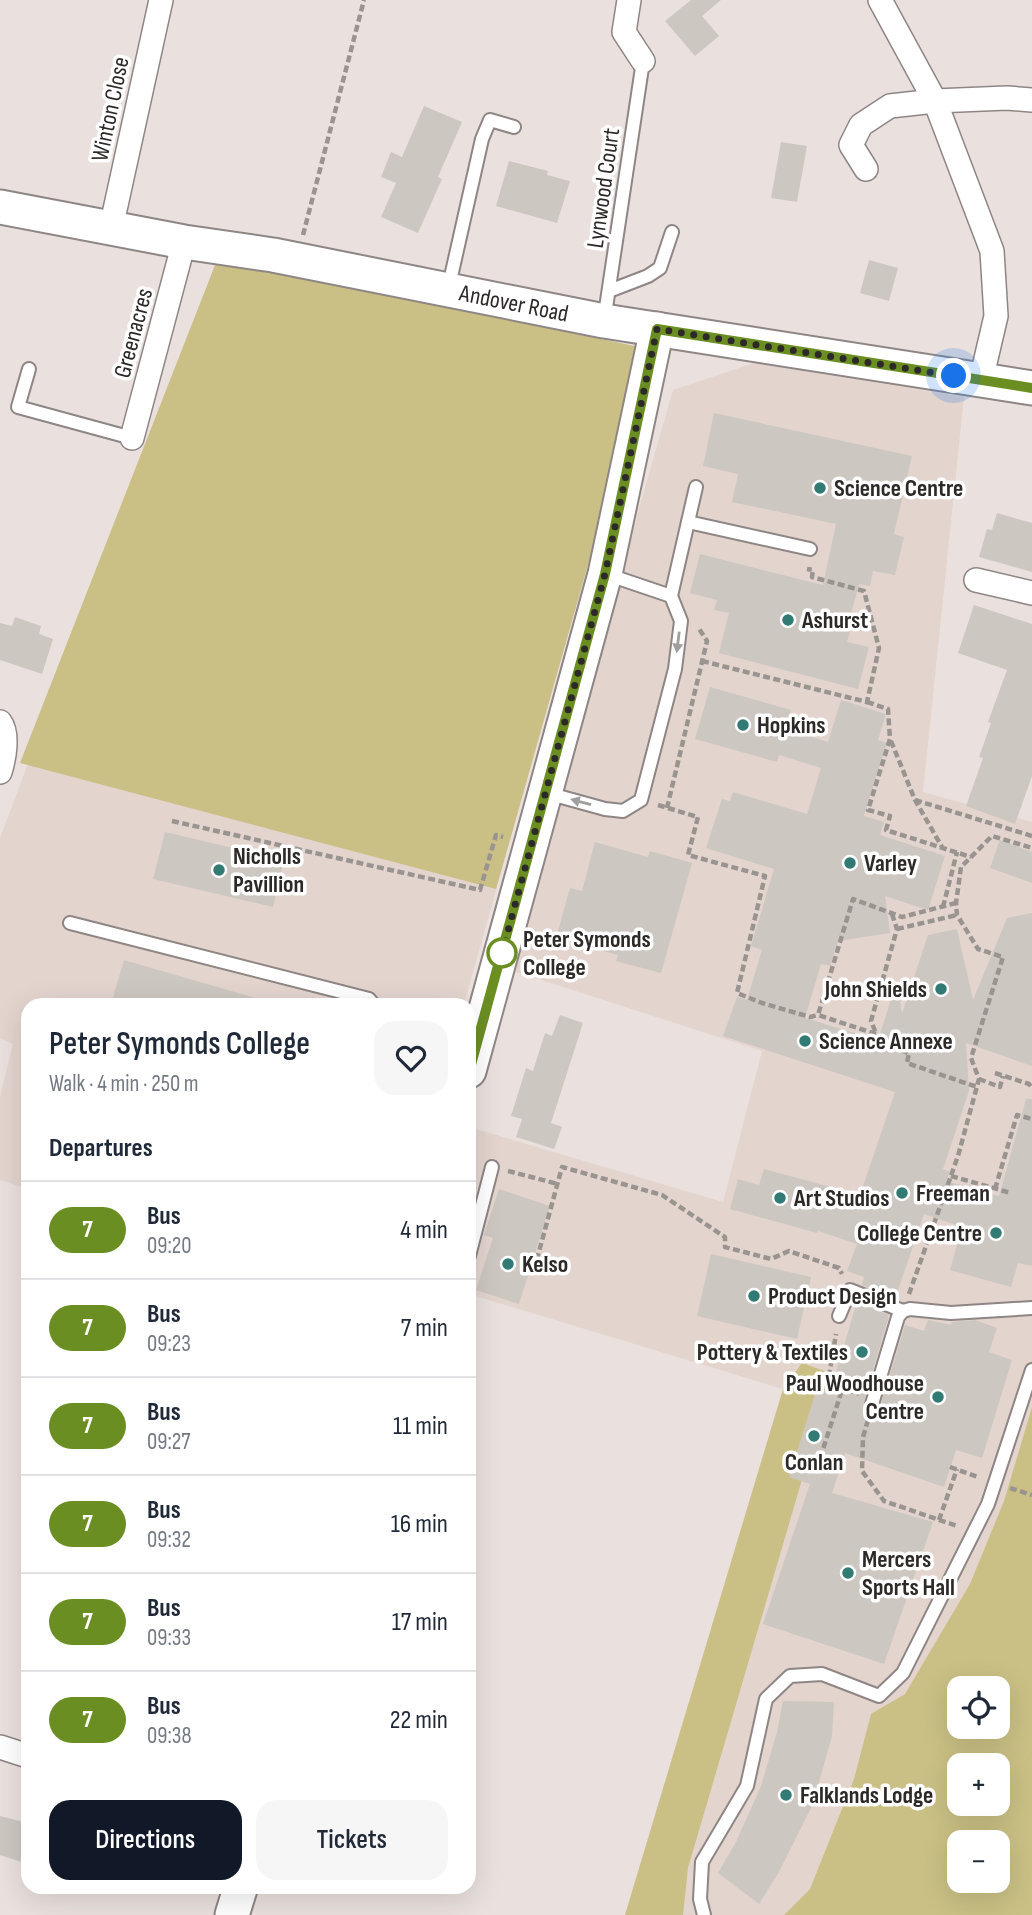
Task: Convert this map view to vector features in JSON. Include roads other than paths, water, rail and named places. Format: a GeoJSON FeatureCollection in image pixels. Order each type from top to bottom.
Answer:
{"type":"FeatureCollection","features":[{"type":"Feature","properties":{"kind":"main road","name":"Andover Road"},"geometry":{"type":"LineString","coordinates":[[0,207],[184,242],[273,255],[448,290],[607,306],[657,329],[1032,388]]}},
{"type":"Feature","properties":{"kind":"main road"},"geometry":{"type":"LineString","coordinates":[[476,1046],[605,574],[657,329]]}},
{"type":"Feature","properties":{"kind":"main road"},"geometry":{"type":"LineString","coordinates":[[232,1915],[238,1894]]}},
{"type":"Feature","properties":{"kind":"street","name":"Winton Close"},"geometry":{"type":"LineString","coordinates":[[111,228],[161,0]]}},
{"type":"Feature","properties":{"kind":"street"},"geometry":{"type":"LineString","coordinates":[[629,0],[624,32],[643,61]]}},
{"type":"Feature","properties":{"kind":"street"},"geometry":{"type":"LineString","coordinates":[[880,0],[935,100],[992,251],[996,316],[981,380]]}},
{"type":"Feature","properties":{"kind":"street"},"geometry":{"type":"LineString","coordinates":[[866,169],[851,145],[861,125],[890,106],[935,100],[1032,100]]}},
{"type":"Feature","properties":{"kind":"street","name":"Greenacres"},"geometry":{"type":"LineString","coordinates":[[132,438],[184,242]]}},
{"type":"Feature","properties":{"kind":"street"},"geometry":{"type":"LineString","coordinates":[[976,580],[1032,593]]}},
{"type":"Feature","properties":{"kind":"street"},"geometry":{"type":"LineString","coordinates":[[0,722],[4,728],[4,760],[0,772]]}},
{"type":"Feature","properties":{"kind":"street"},"geometry":{"type":"LineString","coordinates":[[0,1748],[21,1754]]}},
{"type":"Feature","properties":{"kind":"lane","name":"Lynwood Court"},"geometry":{"type":"LineString","coordinates":[[607,306],[643,61]]}},
{"type":"Feature","properties":{"kind":"lane"},"geometry":{"type":"LineString","coordinates":[[448,290],[482,139],[490,120],[514,127]]}},
{"type":"Feature","properties":{"kind":"lane"},"geometry":{"type":"LineString","coordinates":[[607,306],[660,268],[672,232]]}},
{"type":"Feature","properties":{"kind":"lane"},"geometry":{"type":"LineString","coordinates":[[29,369],[18,407],[132,438]]}},
{"type":"Feature","properties":{"kind":"lane"},"geometry":{"type":"LineString","coordinates":[[547,793],[605,809],[623,811],[641,800],[675,669],[681,621],[671,596],[696,486]]}},
{"type":"Feature","properties":{"kind":"lane"},"geometry":{"type":"LineString","coordinates":[[688,522],[810,549]]}},
{"type":"Feature","properties":{"kind":"lane"},"geometry":{"type":"LineString","coordinates":[[605,574],[671,596]]}},
{"type":"Feature","properties":{"kind":"lane"},"geometry":{"type":"LineString","coordinates":[[70,923],[365,998]]}},
{"type":"Feature","properties":{"kind":"lane"},"geometry":{"type":"LineString","coordinates":[[476,1228],[492,1167]]}},
{"type":"Feature","properties":{"kind":"lane"},"geometry":{"type":"LineString","coordinates":[[476,1195],[484,1197]]}},
{"type":"Feature","properties":{"kind":"lane"},"geometry":{"type":"LineString","coordinates":[[839,1316],[850,1290],[902,1311],[910,1309],[951,1313],[1032,1310]]}},
{"type":"Feature","properties":{"kind":"lane"},"geometry":{"type":"LineString","coordinates":[[872,1404],[902,1311]]}},
{"type":"Feature","properties":{"kind":"lane"},"geometry":{"type":"LineString","coordinates":[[704,1915],[700,1899],[702,1862],[747,1786],[766,1699],[790,1676],[821,1674],[879,1696],[903,1673],[988,1504],[1032,1370]]}},
{"type":"Feature","properties":{"kind":"place","name":"Science Centre"},"geometry":{"type":"Point","coordinates":[820,488]}},
{"type":"Feature","properties":{"kind":"place","name":"Ashurst"},"geometry":{"type":"Point","coordinates":[788,620]}},
{"type":"Feature","properties":{"kind":"place","name":"Hopkins"},"geometry":{"type":"Point","coordinates":[743,725]}},
{"type":"Feature","properties":{"kind":"place","name":"Varley"},"geometry":{"type":"Point","coordinates":[850,863]}},
{"type":"Feature","properties":{"kind":"place","name":"Nicholls Pavillion"},"geometry":{"type":"Point","coordinates":[219,870]}},
{"type":"Feature","properties":{"kind":"place","name":"Peter Symonds College"},"geometry":{"type":"Point","coordinates":[502,953]}},
{"type":"Feature","properties":{"kind":"place","name":"John Shields"},"geometry":{"type":"Point","coordinates":[941,989]}},
{"type":"Feature","properties":{"kind":"place","name":"Science Annexe"},"geometry":{"type":"Point","coordinates":[805,1041]}},
{"type":"Feature","properties":{"kind":"place","name":"Freeman"},"geometry":{"type":"Point","coordinates":[902,1193]}},
{"type":"Feature","properties":{"kind":"place","name":"Art Studios"},"geometry":{"type":"Point","coordinates":[780,1198]}},
{"type":"Feature","properties":{"kind":"place","name":"College Centre"},"geometry":{"type":"Point","coordinates":[996,1233]}},
{"type":"Feature","properties":{"kind":"place","name":"Kelso"},"geometry":{"type":"Point","coordinates":[508,1264]}},
{"type":"Feature","properties":{"kind":"place","name":"Product Design"},"geometry":{"type":"Point","coordinates":[754,1296]}},
{"type":"Feature","properties":{"kind":"place","name":"Pottery & Textiles"},"geometry":{"type":"Point","coordinates":[862,1352]}},
{"type":"Feature","properties":{"kind":"place","name":"Paul Woodhouse Centre"},"geometry":{"type":"Point","coordinates":[938,1397]}},
{"type":"Feature","properties":{"kind":"place","name":"Conlan"},"geometry":{"type":"Point","coordinates":[814,1436]}},
{"type":"Feature","properties":{"kind":"place","name":"Mercers Sports Hall"},"geometry":{"type":"Point","coordinates":[848,1573]}},
{"type":"Feature","properties":{"kind":"place","name":"Falklands Lodge"},"geometry":{"type":"Point","coordinates":[786,1795]}}]}
